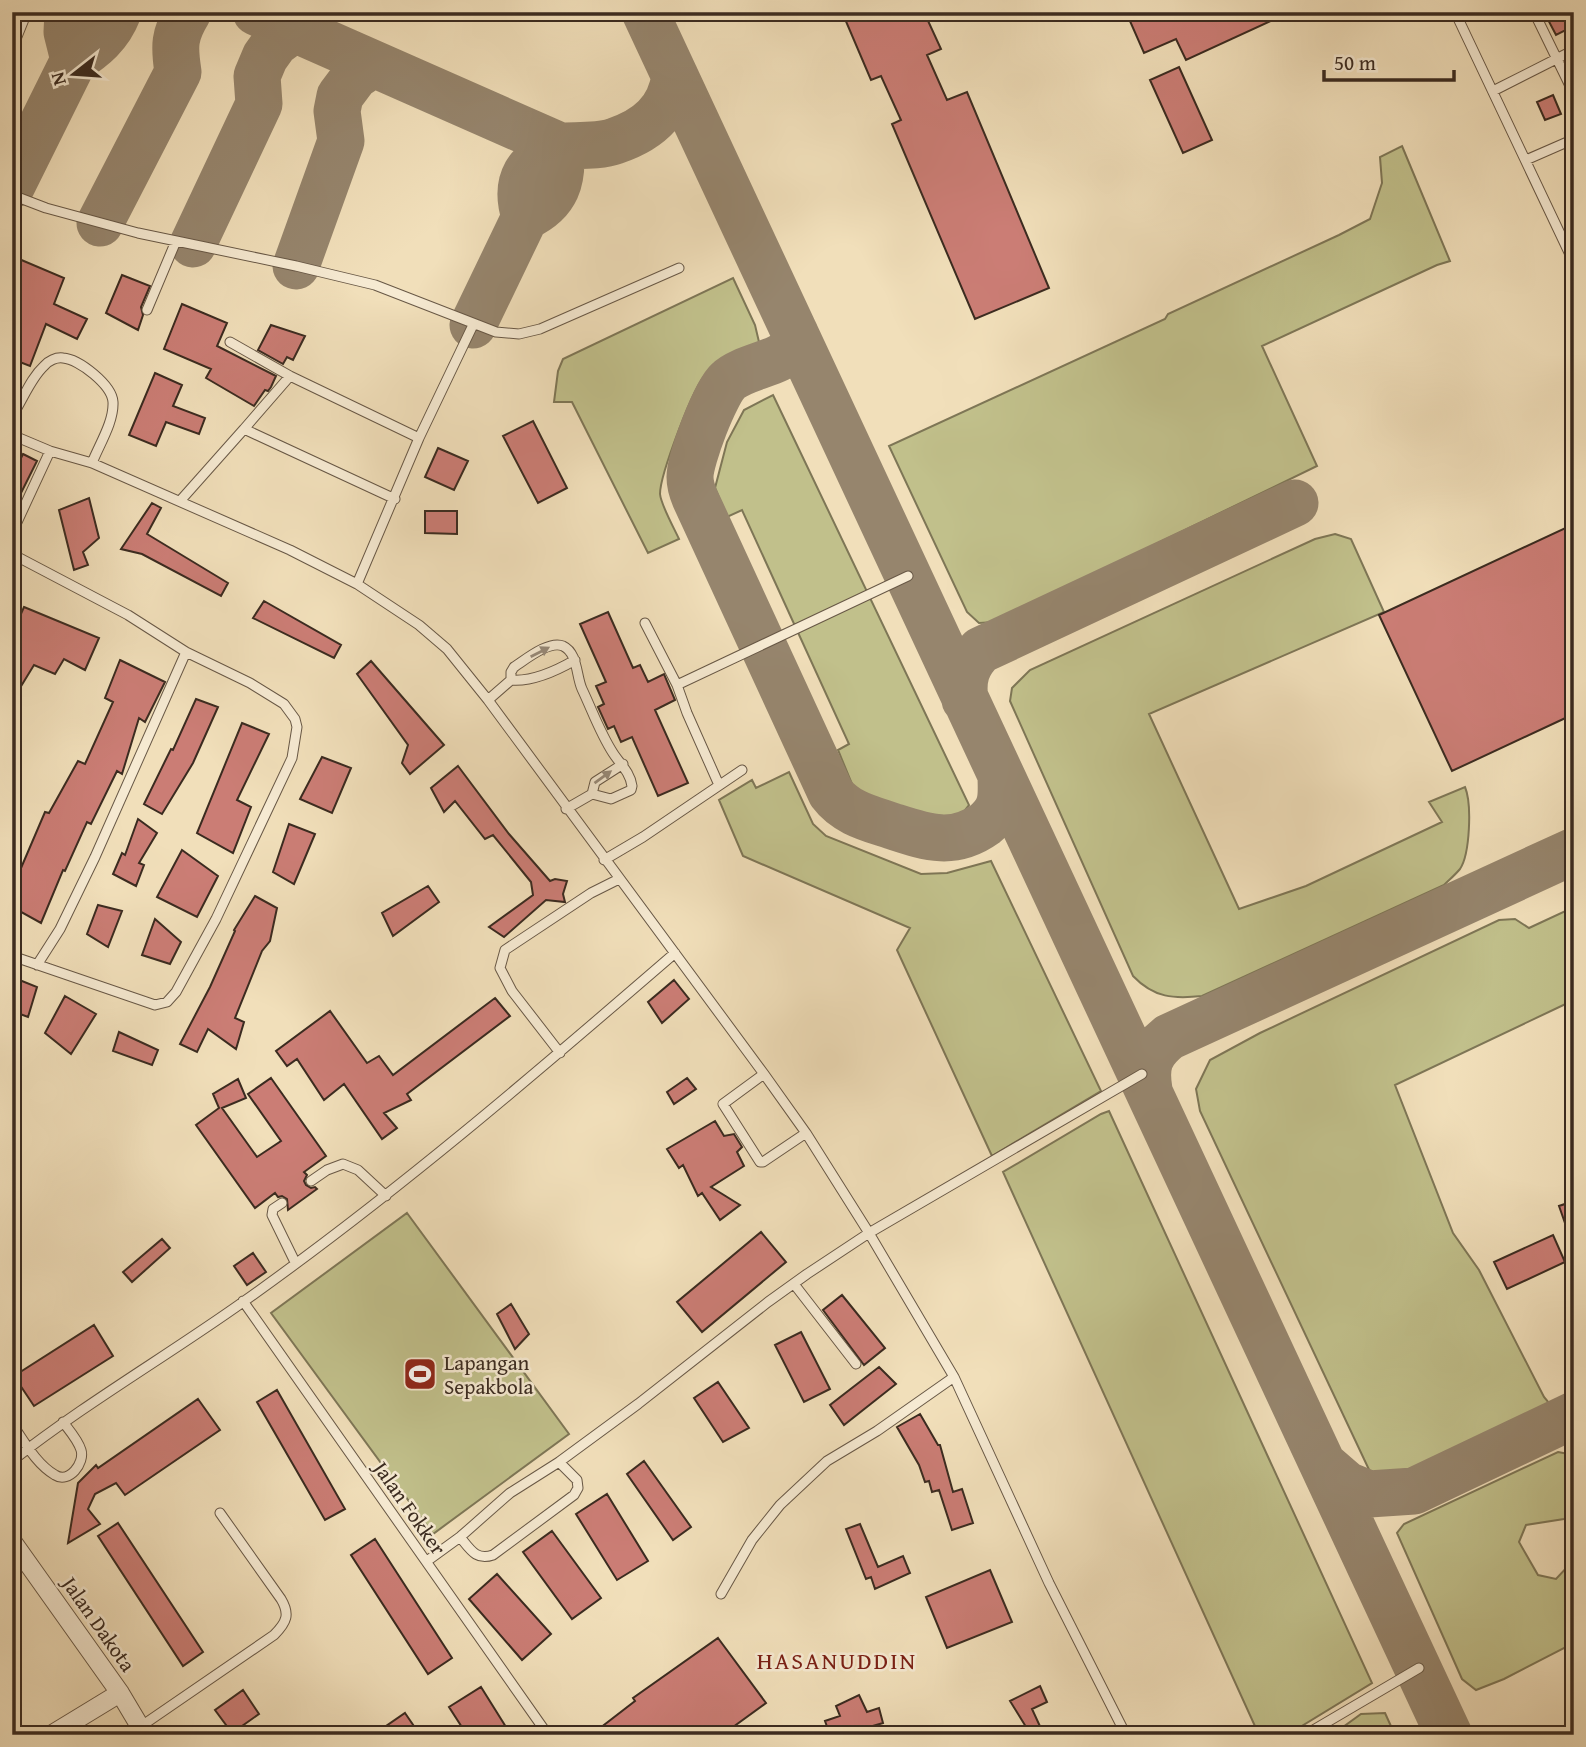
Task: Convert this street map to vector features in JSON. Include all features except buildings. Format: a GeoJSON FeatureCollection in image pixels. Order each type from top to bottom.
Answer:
{"type":"FeatureCollection","features":[{"type":"Feature","properties":{"kind":"street","name":"Jalan Dakota"},"geometry":{"type":"LineString","coordinates":[[12,1541],[120,1693],[143,1731]]}},
{"type":"Feature","properties":{"kind":"street"},"geometry":{"type":"LineString","coordinates":[[51,1735],[120,1693]]}},
{"type":"Feature","properties":{"kind":"lane"},"geometry":{"type":"LineString","coordinates":[[12,49],[27,12]]}},
{"type":"Feature","properties":{"kind":"lane"},"geometry":{"type":"LineString","coordinates":[[1455,12],[1574,263]]}},
{"type":"Feature","properties":{"kind":"lane"},"geometry":{"type":"LineString","coordinates":[[1534,12],[1574,94]]}},
{"type":"Feature","properties":{"kind":"lane"},"geometry":{"type":"LineString","coordinates":[[1493,90],[1574,50]]}},
{"type":"Feature","properties":{"kind":"lane"},"geometry":{"type":"LineString","coordinates":[[1526,160],[1574,139]]}},
{"type":"Feature","properties":{"kind":"lane"},"geometry":{"type":"LineString","coordinates":[[12,195],[46,208],[176,241],[375,285],[496,332],[519,334],[540,329],[678,268]]}},
{"type":"Feature","properties":{"kind":"lane"},"geometry":{"type":"LineString","coordinates":[[146,310],[176,241]]}},
{"type":"Feature","properties":{"kind":"lane"},"geometry":{"type":"LineString","coordinates":[[357,584],[419,439],[473,325]]}},
{"type":"Feature","properties":{"kind":"lane"},"geometry":{"type":"LineString","coordinates":[[230,342],[290,376],[419,439]]}},
{"type":"Feature","properties":{"kind":"lane"},"geometry":{"type":"LineString","coordinates":[[12,416],[44,365],[54,359],[65,358],[78,363],[100,379],[111,392],[113,403],[92,463]]}},
{"type":"Feature","properties":{"kind":"lane"},"geometry":{"type":"LineString","coordinates":[[180,501],[290,376]]}},
{"type":"Feature","properties":{"kind":"lane"},"geometry":{"type":"LineString","coordinates":[[244,429],[395,499]]}},
{"type":"Feature","properties":{"kind":"lane"},"geometry":{"type":"LineString","coordinates":[[12,435],[50,452],[92,463],[290,550],[357,584],[419,625],[447,649],[488,699],[566,809],[764,1074],[806,1133],[869,1233],[954,1377],[1122,1733]]}},
{"type":"Feature","properties":{"kind":"lane"},"geometry":{"type":"LineString","coordinates":[[12,533],[50,452]]}},
{"type":"Feature","properties":{"kind":"lane"},"geometry":{"type":"LineString","coordinates":[[12,554],[128,615],[186,652],[250,682],[284,704],[295,719],[297,727],[292,758],[216,919],[176,992],[167,1002],[155,1006],[12,956]]}},
{"type":"Feature","properties":{"kind":"lane"},"geometry":{"type":"LineString","coordinates":[[677,685],[908,576]]}},
{"type":"Feature","properties":{"kind":"lane"},"geometry":{"type":"LineString","coordinates":[[645,623],[677,685],[719,785]]}},
{"type":"Feature","properties":{"kind":"lane"},"geometry":{"type":"LineString","coordinates":[[488,699],[510,680],[514,667],[557,644],[566,647],[575,660],[577,677],[601,731],[632,781],[631,790],[611,799],[592,794],[566,809]]}},
{"type":"Feature","properties":{"kind":"lane"},"geometry":{"type":"LineString","coordinates":[[37,965],[60,929],[95,857],[186,652]]}},
{"type":"Feature","properties":{"kind":"lane"},"geometry":{"type":"LineString","coordinates":[[510,680],[534,678],[575,660]]}},
{"type":"Feature","properties":{"kind":"lane"},"geometry":{"type":"LineString","coordinates":[[592,794],[595,782],[623,764]]}},
{"type":"Feature","properties":{"kind":"lane"},"geometry":{"type":"LineString","coordinates":[[604,860],[743,771]]}},
{"type":"Feature","properties":{"kind":"lane"},"geometry":{"type":"LineString","coordinates":[[559,1053],[512,991],[500,968],[505,950],[591,893],[619,879]]}},
{"type":"Feature","properties":{"kind":"lane"},"geometry":{"type":"LineString","coordinates":[[12,1461],[63,1422],[243,1301],[386,1196],[675,953]]}},
{"type":"Feature","properties":{"kind":"lane"},"geometry":{"type":"LineString","coordinates":[[764,1074],[723,1104],[760,1161],[763,1162],[806,1133]]}},
{"type":"Feature","properties":{"kind":"lane"},"geometry":{"type":"LineString","coordinates":[[427,1561],[460,1537],[510,1493],[559,1462],[794,1284],[869,1233],[1142,1074]]}},
{"type":"Feature","properties":{"kind":"lane"},"geometry":{"type":"LineString","coordinates":[[311,1181],[327,1170],[344,1164],[358,1170],[386,1196]]}},
{"type":"Feature","properties":{"kind":"lane"},"geometry":{"type":"LineString","coordinates":[[282,1203],[273,1209],[272,1215],[295,1262]]}},
{"type":"Feature","properties":{"kind":"lane"},"geometry":{"type":"LineString","coordinates":[[794,1284],[856,1364]]}},
{"type":"Feature","properties":{"kind":"lane","name":"Jalan Fokker"},"geometry":{"type":"LineString","coordinates":[[243,1301],[548,1735]]}},
{"type":"Feature","properties":{"kind":"lane"},"geometry":{"type":"LineString","coordinates":[[721,1594],[752,1540],[780,1505],[817,1470],[827,1461],[877,1432],[954,1377]]}},
{"type":"Feature","properties":{"kind":"lane"},"geometry":{"type":"LineString","coordinates":[[12,1424],[28,1448],[56,1476],[63,1478],[71,1475],[82,1459],[81,1451],[63,1422]]}},
{"type":"Feature","properties":{"kind":"lane"},"geometry":{"type":"LineString","coordinates":[[460,1537],[476,1555],[484,1558],[493,1555],[574,1495],[578,1480],[559,1462]]}},
{"type":"Feature","properties":{"kind":"lane"},"geometry":{"type":"LineString","coordinates":[[143,1731],[283,1627],[287,1609],[220,1513]]}},
{"type":"Feature","properties":{"kind":"lane"},"geometry":{"type":"LineString","coordinates":[[1305,1735],[1419,1668]]}},
{"type":"Feature","properties":{"kind":"shaded area"},"geometry":{"type":"Polygon","coordinates":[[[1402,146],[1450,261],[1262,346],[1317,466],[995,622],[979,623],[967,612],[889,446],[1165,319],[1168,314],[1370,219],[1382,183],[1380,157],[1402,146]]]}},
{"type":"Feature","properties":{"kind":"shaded area"},"geometry":{"type":"Polygon","coordinates":[[[733,278],[755,325],[759,342],[707,373],[694,394],[671,450],[661,484],[661,499],[679,539],[648,553],[572,402],[554,402],[558,371],[563,359],[733,278]]]}},
{"type":"Feature","properties":{"kind":"shaded area"},"geometry":{"type":"Polygon","coordinates":[[[773,395],[969,805],[961,815],[922,816],[859,801],[838,750],[849,744],[742,510],[727,517],[715,488],[727,442],[744,410],[773,395]]]}},
{"type":"Feature","properties":{"kind":"shaded area"},"geometry":{"type":"Polygon","coordinates":[[[1335,534],[1351,539],[1384,612],[1149,714],[1239,909],[1306,886],[1442,822],[1429,802],[1465,787],[1469,805],[1469,829],[1463,862],[1460,869],[1444,885],[1202,996],[1173,997],[1157,993],[1133,976],[1010,701],[1012,688],[1030,670],[1315,539],[1335,534]]]}},
{"type":"Feature","properties":{"kind":"shaded area"},"geometry":{"type":"Polygon","coordinates":[[[789,772],[813,824],[826,836],[921,874],[947,873],[991,861],[1101,1091],[992,1156],[897,950],[910,928],[743,856],[719,800],[752,780],[756,788],[789,772]]]}},
{"type":"Feature","properties":{"kind":"shaded area"},"geometry":{"type":"Polygon","coordinates":[[[1574,907],[1574,1000],[1395,1085],[1453,1233],[1479,1270],[1544,1397],[1554,1409],[1550,1416],[1420,1476],[1401,1479],[1372,1476],[1200,1111],[1196,1089],[1210,1060],[1260,1033],[1499,920],[1515,919],[1529,928],[1574,907]]]}},
{"type":"Feature","properties":{"kind":"shaded area"},"geometry":{"type":"Polygon","coordinates":[[[1109,1111],[1372,1683],[1287,1735],[1259,1735],[1003,1172],[1109,1111]]]}},
{"type":"Feature","properties":{"kind":"shaded area","name":"Lapangan Sepakbola"},"geometry":{"type":"Polygon","coordinates":[[[407,1213],[569,1434],[433,1534],[271,1313],[407,1213]]]}},
{"type":"Feature","properties":{"kind":"shaded area"},"geometry":{"type":"Polygon","coordinates":[[[1558,1452],[1574,1455],[1574,1514],[1564,1519],[1526,1525],[1519,1542],[1538,1575],[1556,1579],[1570,1564],[1574,1564],[1574,1643],[1504,1679],[1476,1690],[1462,1679],[1397,1533],[1404,1524],[1558,1452]]]}},
{"type":"Feature","properties":{"kind":"shaded area"},"geometry":{"type":"Polygon","coordinates":[[[1385,1713],[1395,1735],[1332,1735],[1361,1714],[1385,1713]]]}},
{"type":"Feature","properties":{"kind":"taxiway"},"geometry":{"type":"LineString","coordinates":[[12,185],[74,60],[67,32],[68,12]]}},
{"type":"Feature","properties":{"kind":"taxiway"},"geometry":{"type":"LineString","coordinates":[[74,60],[100,40],[118,12]]}},
{"type":"Feature","properties":{"kind":"taxiway"},"geometry":{"type":"LineString","coordinates":[[100,223],[178,72],[176,41],[188,12]]}},
{"type":"Feature","properties":{"kind":"taxiway"},"geometry":{"type":"LineString","coordinates":[[256,12],[560,146],[539,159],[522,182],[525,217],[473,325]]}},
{"type":"Feature","properties":{"kind":"taxiway"},"geometry":{"type":"LineString","coordinates":[[645,12],[1449,1735]]}},
{"type":"Feature","properties":{"kind":"taxiway"},"geometry":{"type":"LineString","coordinates":[[193,244],[259,104],[257,76],[265,57],[275,43],[294,29]]}},
{"type":"Feature","properties":{"kind":"taxiway"},"geometry":{"type":"LineString","coordinates":[[296,266],[341,141],[337,111],[340,96],[355,76],[373,64]]}},
{"type":"Feature","properties":{"kind":"taxiway"},"geometry":{"type":"LineString","coordinates":[[525,217],[545,204],[556,189],[561,169],[560,146],[609,143],[638,131],[656,118],[663,109],[675,76]]}},
{"type":"Feature","properties":{"kind":"taxiway"},"geometry":{"type":"LineString","coordinates":[[795,333],[791,349],[786,354],[742,372],[728,381],[710,412],[691,468],[690,480],[695,498],[831,793],[843,805],[866,817],[916,834],[950,838],[973,831],[992,817],[1000,802],[1001,775]]}},
{"type":"Feature","properties":{"kind":"taxiway"},"geometry":{"type":"LineString","coordinates":[[965,700],[966,673],[981,650],[1295,503]]}},
{"type":"Feature","properties":{"kind":"taxiway"},"geometry":{"type":"LineString","coordinates":[[1149,1090],[1150,1060],[1169,1037],[1574,851]]}},
{"type":"Feature","properties":{"kind":"taxiway"},"geometry":{"type":"LineString","coordinates":[[1325,1466],[1347,1485],[1369,1494],[1414,1491],[1574,1415]]}},
{"type":"Feature","properties":{"kind":"place","name":"Lapangan Sepakbola"},"geometry":{"type":"Point","coordinates":[420,1374]}},
{"type":"Feature","properties":{"kind":"district","name":"HASANUDDIN"},"geometry":{"type":"Point","coordinates":[837,1660]}}]}
